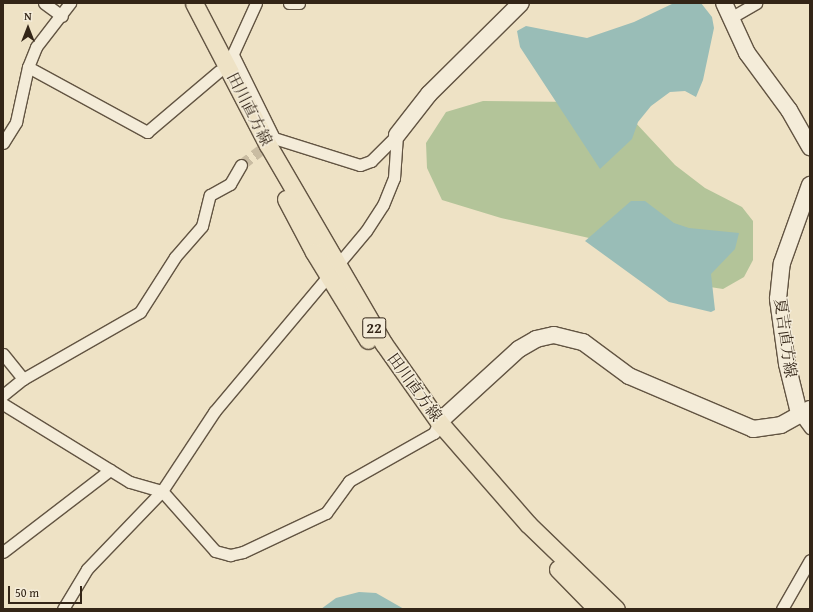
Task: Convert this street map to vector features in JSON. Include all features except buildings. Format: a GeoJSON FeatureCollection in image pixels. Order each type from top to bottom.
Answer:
{"type":"FeatureCollection","features":[{"type":"Feature","properties":{"kind":"main road","name":"田川直方線"},"geometry":{"type":"LineString","coordinates":[[181,3],[226,63],[271,142],[333,271]]}},
{"type":"Feature","properties":{"kind":"main road","name":"田川直方線"},"geometry":{"type":"LineString","coordinates":[[194,3],[333,271],[384,344],[437,427],[521,532],[598,609]]}},
{"type":"Feature","properties":{"kind":"main road","name":"田川直方線"},"geometry":{"type":"LineString","coordinates":[[437,427],[528,524],[616,609]]}},
{"type":"Feature","properties":{"kind":"street"},"geometry":{"type":"LineString","coordinates":[[44,3],[62,16]]}},
{"type":"Feature","properties":{"kind":"street"},"geometry":{"type":"LineString","coordinates":[[3,143],[16,122],[28,67],[36,47],[62,16],[70,3]]}},
{"type":"Feature","properties":{"kind":"street"},"geometry":{"type":"LineString","coordinates":[[28,67],[147,132],[226,63],[256,3]]}},
{"type":"Feature","properties":{"kind":"street"},"geometry":{"type":"LineString","coordinates":[[289,3],[299,3]]}},
{"type":"Feature","properties":{"kind":"street"},"geometry":{"type":"LineString","coordinates":[[271,142],[360,165],[371,161],[397,135],[429,94],[521,3]]}},
{"type":"Feature","properties":{"kind":"street"},"geometry":{"type":"LineString","coordinates":[[724,3],[732,17],[747,53],[789,110],[810,147]]}},
{"type":"Feature","properties":{"kind":"street"},"geometry":{"type":"LineString","coordinates":[[732,17],[756,3]]}},
{"type":"Feature","properties":{"kind":"street"},"geometry":{"type":"LineString","coordinates":[[63,609],[87,569],[162,491],[214,412],[333,271],[383,205],[394,178],[397,135]]}},
{"type":"Feature","properties":{"kind":"street"},"geometry":{"type":"LineString","coordinates":[[3,396],[23,379],[140,312],[175,257],[202,226],[210,195],[230,184],[241,165]]}},
{"type":"Feature","properties":{"kind":"street","name":"夏吉直方線"},"geometry":{"type":"LineString","coordinates":[[805,411],[787,364],[778,299],[782,263],[810,185]]}},
{"type":"Feature","properties":{"kind":"street"},"geometry":{"type":"LineString","coordinates":[[3,404],[130,482],[162,491],[215,551],[230,555],[243,552],[326,514],[349,481],[361,471],[437,427],[519,349],[536,340],[554,335],[583,342],[629,376],[752,429],[781,425],[805,411],[810,428]]}},
{"type":"Feature","properties":{"kind":"street"},"geometry":{"type":"LineString","coordinates":[[3,354],[23,379]]}},
{"type":"Feature","properties":{"kind":"street"},"geometry":{"type":"LineString","coordinates":[[3,552],[110,470]]}},
{"type":"Feature","properties":{"kind":"street"},"geometry":{"type":"LineString","coordinates":[[782,609],[810,560]]}},
{"type":"Feature","properties":{"kind":"green space"},"geometry":{"type":"Polygon","coordinates":[[[483,101],[575,102],[634,121],[675,165],[705,188],[742,207],[753,221],[753,260],[744,277],[723,289],[710,287],[589,238],[501,218],[442,200],[427,168],[426,143],[446,112],[483,101]]]}},
{"type":"Feature","properties":{"kind":"water"},"geometry":{"type":"Polygon","coordinates":[[[674,3],[701,3],[712,17],[714,28],[703,80],[696,97],[685,91],[670,92],[651,106],[638,122],[632,139],[600,169],[520,47],[517,31],[526,26],[587,38],[634,22],[674,3]]]}},
{"type":"Feature","properties":{"kind":"water"},"geometry":{"type":"Polygon","coordinates":[[[631,201],[645,201],[674,223],[689,228],[739,233],[735,249],[711,274],[715,310],[711,312],[669,302],[585,241],[631,201]]]}},
{"type":"Feature","properties":{"kind":"water"},"geometry":{"type":"Polygon","coordinates":[[[359,592],[376,593],[404,609],[321,609],[336,598],[359,592]]]}},
{"type":"Feature","properties":{"kind":"tunnel"},"geometry":{"type":"LineString","coordinates":[[241,165],[268,145]]}}]}
